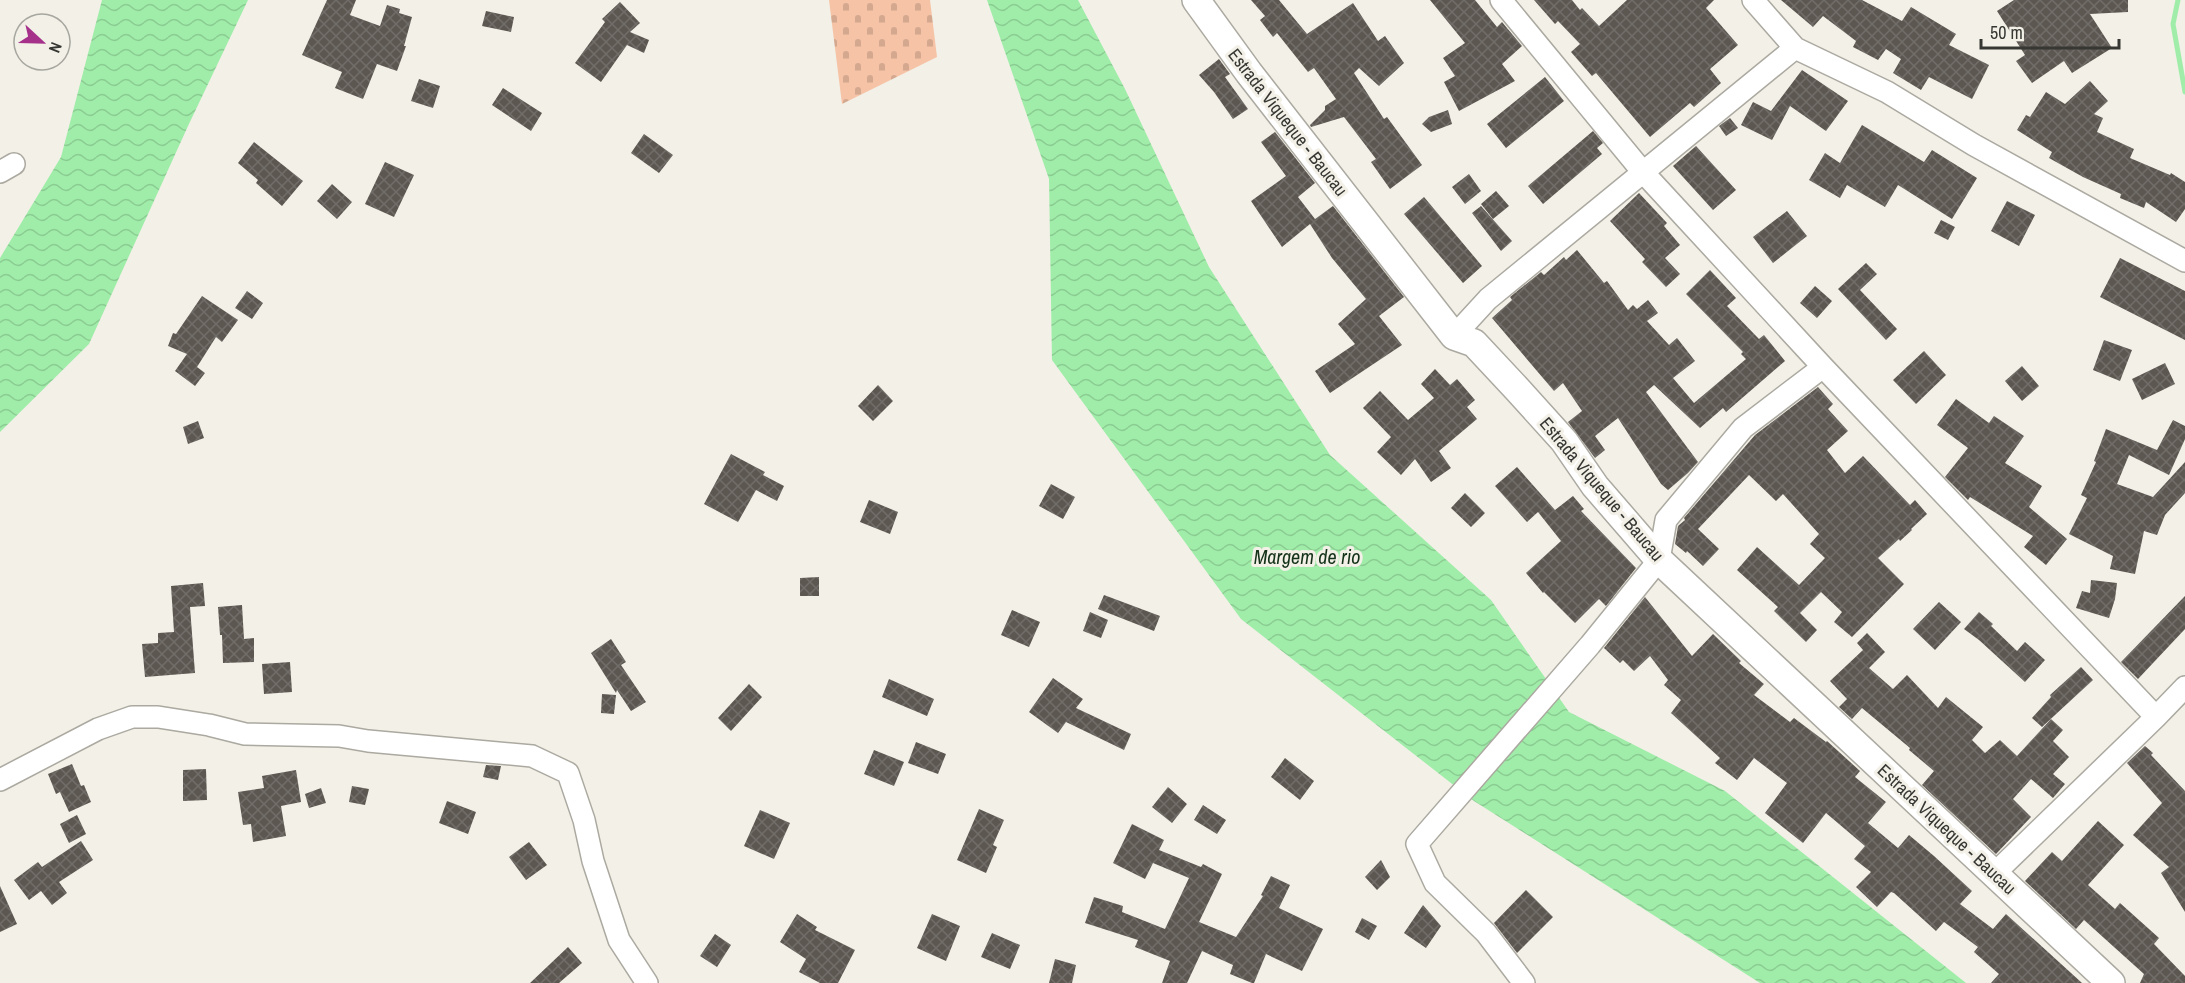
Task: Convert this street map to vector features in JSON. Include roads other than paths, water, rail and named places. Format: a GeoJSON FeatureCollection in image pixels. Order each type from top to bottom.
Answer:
{"type":"FeatureCollection","features":[{"type":"Feature","properties":{"kind":"main road","name":"Estrada Viqueque - Baucau"},"geometry":{"type":"LineString","coordinates":[[1196,0],[1249,73],[1454,336],[1474,343],[1525,398],[1564,441],[1595,486],[1659,560],[2111,983]]}},
{"type":"Feature","properties":{"kind":"street"},"geometry":{"type":"LineString","coordinates":[[1501,0],[1642,171],[1823,367],[2156,717]]}},
{"type":"Feature","properties":{"kind":"street"},"geometry":{"type":"LineString","coordinates":[[1754,0],[1795,48],[1887,92],[1974,145],[2185,261]]}},
{"type":"Feature","properties":{"kind":"street"},"geometry":{"type":"LineString","coordinates":[[1454,336],[1488,299],[1795,48]]}},
{"type":"Feature","properties":{"kind":"street"},"geometry":{"type":"LineString","coordinates":[[1524,983],[1486,933],[1435,883],[1417,844],[1590,645],[1659,560],[1666,520],[1743,428],[1823,367]]}},
{"type":"Feature","properties":{"kind":"street"},"geometry":{"type":"LineString","coordinates":[[1995,873],[2185,687]]}},
{"type":"Feature","properties":{"kind":"street"},"geometry":{"type":"LineString","coordinates":[[0,780],[98,729],[132,717],[158,717],[209,725],[245,734],[339,736],[368,741],[532,756],[568,773],[619,940],[646,983]]}},
{"type":"Feature","properties":{"kind":"water"},"geometry":{"type":"Polygon","coordinates":[[[102,0],[248,0],[89,344],[0,432],[0,258],[61,157],[102,0]]]}},
{"type":"Feature","properties":{"kind":"water","name":"Margem de rio"},"geometry":{"type":"Polygon","coordinates":[[[987,0],[1078,0],[1125,89],[1209,267],[1330,455],[1491,600],[1569,712],[1725,791],[1966,983],[1760,983],[1474,801],[1241,619],[1052,360],[1049,179],[987,0]]]}},
{"type":"Feature","properties":{"kind":"waterway"},"geometry":{"type":"LineString","coordinates":[[2178,0],[2173,24],[2185,92]]}}]}
